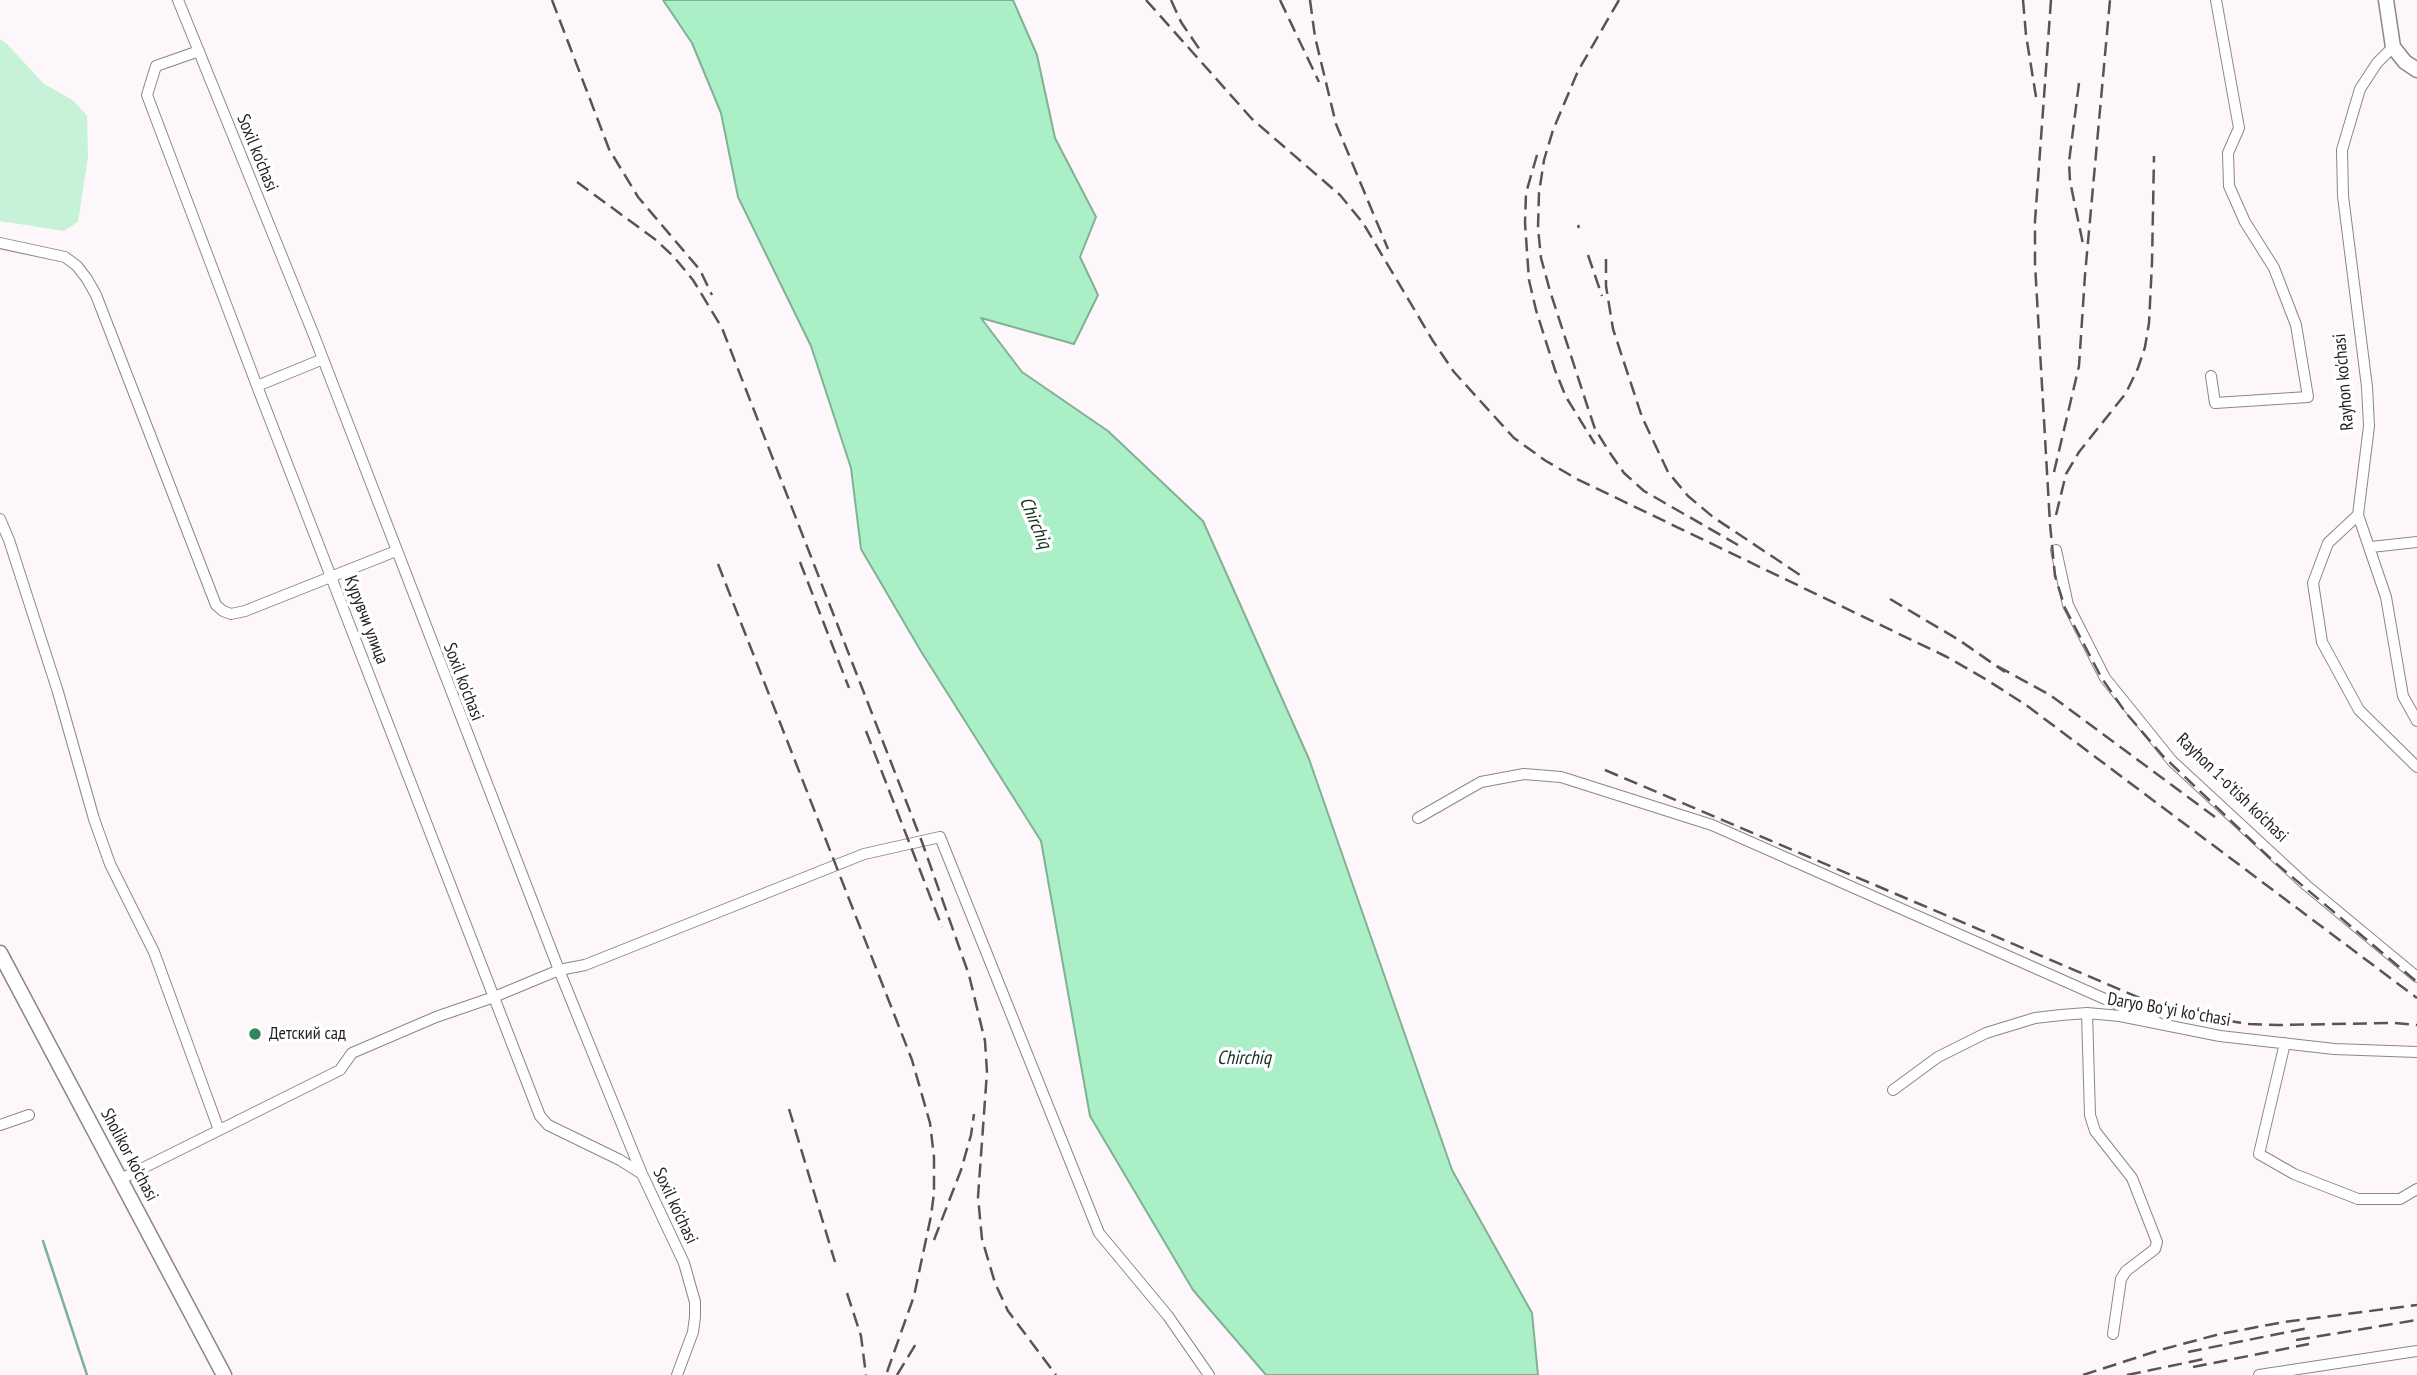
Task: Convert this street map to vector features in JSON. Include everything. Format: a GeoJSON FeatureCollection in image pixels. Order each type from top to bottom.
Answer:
{"type":"FeatureCollection","features":[{"type":"Feature","properties":{"kind":"street","name":"Soxil ko'chasi"},"geometry":{"type":"LineString","coordinates":[[178,0],[323,359],[559,970],[642,1174],[684,1263],[695,1302],[693,1332],[677,1375]]}},
{"type":"Feature","properties":{"kind":"street"},"geometry":{"type":"LineString","coordinates":[[2211,376],[2215,403],[2308,397],[2296,325],[2274,268],[2245,222],[2229,186],[2228,153],[2239,128],[2216,0]]}},
{"type":"Feature","properties":{"kind":"street"},"geometry":{"type":"LineString","coordinates":[[2386,0],[2393,47],[2405,62],[2417,70]]}},
{"type":"Feature","properties":{"kind":"street","name":"Rayhon ko'chasi"},"geometry":{"type":"LineString","coordinates":[[2358,514],[2369,411],[2343,196],[2342,150],[2360,89],[2377,63],[2393,47]]}},
{"type":"Feature","properties":{"kind":"street","name":"Курувчи улица"},"geometry":{"type":"LineString","coordinates":[[198,51],[156,66],[147,95],[540,1116],[548,1125],[620,1160],[642,1174]]}},
{"type":"Feature","properties":{"kind":"street"},"geometry":{"type":"LineString","coordinates":[[0,243],[65,257],[88,279],[216,605],[231,614],[245,611],[396,551]]}},
{"type":"Feature","properties":{"kind":"street"},"geometry":{"type":"LineString","coordinates":[[257,386],[323,359]]}},
{"type":"Feature","properties":{"kind":"street"},"geometry":{"type":"LineString","coordinates":[[2417,721],[2403,696],[2386,597],[2358,514],[2328,543],[2313,583],[2322,642],[2359,710],[2417,767]]}},
{"type":"Feature","properties":{"kind":"street"},"geometry":{"type":"LineString","coordinates":[[0,519],[58,692],[94,819],[110,864],[154,952],[219,1130]]}},
{"type":"Feature","properties":{"kind":"street"},"geometry":{"type":"LineString","coordinates":[[2371,547],[2417,542]]}},
{"type":"Feature","properties":{"kind":"street","name":"Rayhon 1-o'tish ko'chasi"},"geometry":{"type":"LineString","coordinates":[[2056,550],[2068,605],[2105,678],[2172,761],[2306,885],[2417,977]]}},
{"type":"Feature","properties":{"kind":"street"},"geometry":{"type":"LineString","coordinates":[[1418,818],[1481,782],[1524,774],[1562,777],[1712,825],[2157,1022]]}},
{"type":"Feature","properties":{"kind":"street"},"geometry":{"type":"LineString","coordinates":[[121,1179],[340,1070],[352,1053],[436,1017],[559,970],[585,965],[864,854],[940,838],[1099,1233],[1168,1316],[1209,1375]]}},
{"type":"Feature","properties":{"kind":"street","name":"Sholikor ko'chasi"},"geometry":{"type":"LineString","coordinates":[[0,953],[224,1375]]}},
{"type":"Feature","properties":{"kind":"street"},"geometry":{"type":"LineString","coordinates":[[2087,1013],[2090,1115],[2095,1131],[2133,1178],[2157,1242],[2155,1250],[2126,1271],[2121,1279],[2113,1334]]}},
{"type":"Feature","properties":{"kind":"street","name":"Daryo Boʻyi koʻchasi"},"geometry":{"type":"LineString","coordinates":[[1893,1090],[1938,1058],[1986,1032],[2035,1018],[2087,1013],[2157,1022],[2220,1036],[2334,1048],[2417,1052]]}},
{"type":"Feature","properties":{"kind":"street"},"geometry":{"type":"LineString","coordinates":[[2285,1043],[2259,1154],[2294,1174],[2358,1199],[2400,1199],[2417,1189]]}},
{"type":"Feature","properties":{"kind":"street"},"geometry":{"type":"LineString","coordinates":[[0,1125],[29,1115]]}},
{"type":"Feature","properties":{"kind":"street"},"geometry":{"type":"LineString","coordinates":[[2259,1375],[2417,1351]]}},
{"type":"Feature","properties":{"kind":"shaded area"},"geometry":{"type":"Polygon","coordinates":[[[0,39],[43,83],[74,101],[87,116],[88,157],[78,222],[64,231],[0,221],[0,39]]]}},
{"type":"Feature","properties":{"kind":"water","name":"Chirchiq"},"geometry":{"type":"Polygon","coordinates":[[[663,0],[1013,0],[1037,55],[1055,138],[1096,217],[1080,257],[1098,295],[1074,344],[981,318],[1022,372],[1108,431],[1203,521],[1309,759],[1452,1170],[1532,1313],[1538,1375],[1266,1375],[1193,1290],[1090,1116],[1041,841],[922,653],[861,549],[851,468],[811,346],[738,197],[721,113],[692,43],[663,0]]]}},
{"type":"Feature","properties":{"kind":"waterway"},"geometry":{"type":"LineString","coordinates":[[43,1241],[87,1375]]}},
{"type":"Feature","properties":{"kind":"railway"},"geometry":{"type":"LineString","coordinates":[[552,0],[609,149],[638,197],[700,270],[712,295]]}},
{"type":"Feature","properties":{"kind":"railway"},"geometry":{"type":"LineString","coordinates":[[1146,0],[1252,119],[1340,195],[1363,223],[1454,372],[1514,438],[1577,479],[1947,657],[1987,680],[2026,705],[2417,998]]}},
{"type":"Feature","properties":{"kind":"railway"},"geometry":{"type":"LineString","coordinates":[[1171,0],[1181,22],[1200,50]]}},
{"type":"Feature","properties":{"kind":"railway"},"geometry":{"type":"LineString","coordinates":[[1280,0],[1319,82]]}},
{"type":"Feature","properties":{"kind":"railway"},"geometry":{"type":"LineString","coordinates":[[1310,0],[1315,37],[1336,124],[1388,249]]}},
{"type":"Feature","properties":{"kind":"railway"},"geometry":{"type":"LineString","coordinates":[[1619,0],[1578,71],[1553,130],[1544,160],[1539,193],[1541,258],[1595,429],[1610,453],[1624,473],[1644,491],[1738,545]]}},
{"type":"Feature","properties":{"kind":"railway"},"geometry":{"type":"LineString","coordinates":[[2023,0],[2037,103]]}},
{"type":"Feature","properties":{"kind":"railway"},"geometry":{"type":"LineString","coordinates":[[2051,0],[2035,221],[2035,264],[2050,524],[2055,576],[2065,608],[2101,677],[2126,713],[2163,756],[2272,860],[2417,982]]}},
{"type":"Feature","properties":{"kind":"railway"},"geometry":{"type":"LineString","coordinates":[[2054,472],[2079,366],[2110,0]]}},
{"type":"Feature","properties":{"kind":"railway"},"geometry":{"type":"LineString","coordinates":[[2079,83],[2069,162],[2070,181],[2083,244]]}},
{"type":"Feature","properties":{"kind":"railway"},"geometry":{"type":"LineString","coordinates":[[1537,155],[1526,193],[1529,280],[1555,370],[1566,397],[1595,444]]}},
{"type":"Feature","properties":{"kind":"railway"},"geometry":{"type":"LineString","coordinates":[[2056,515],[2066,474],[2079,452],[2126,393],[2145,347],[2152,263],[2154,156]]}},
{"type":"Feature","properties":{"kind":"railway"},"geometry":{"type":"LineString","coordinates":[[577,182],[656,240],[674,257],[693,280],[722,328],[922,842],[969,975],[985,1041],[987,1072],[978,1197],[982,1239],[995,1283],[1008,1311],[1056,1375]]}},
{"type":"Feature","properties":{"kind":"railway"},"geometry":{"type":"LineString","coordinates":[[1588,255],[1602,296]]}},
{"type":"Feature","properties":{"kind":"railway"},"geometry":{"type":"LineString","coordinates":[[1606,259],[1606,286],[1613,329],[1642,417],[1668,472],[1688,496],[1713,517],[1803,577]]}},
{"type":"Feature","properties":{"kind":"railway"},"geometry":{"type":"LineString","coordinates":[[800,562],[849,688]]}},
{"type":"Feature","properties":{"kind":"railway"},"geometry":{"type":"LineString","coordinates":[[718,564],[912,1060],[930,1123],[934,1157],[931,1216],[914,1296],[886,1375]]}},
{"type":"Feature","properties":{"kind":"railway"},"geometry":{"type":"LineString","coordinates":[[1890,599],[1959,640],[2005,672]]}},
{"type":"Feature","properties":{"kind":"railway"},"geometry":{"type":"LineString","coordinates":[[1997,666],[2050,695],[2215,817]]}},
{"type":"Feature","properties":{"kind":"railway"},"geometry":{"type":"LineString","coordinates":[[866,731],[942,927]]}},
{"type":"Feature","properties":{"kind":"railway"},"geometry":{"type":"LineString","coordinates":[[1605,770],[2140,998],[2195,1016],[2249,1024],[2417,1025]]}},
{"type":"Feature","properties":{"kind":"railway"},"geometry":{"type":"LineString","coordinates":[[789,1109],[835,1262]]}},
{"type":"Feature","properties":{"kind":"railway"},"geometry":{"type":"LineString","coordinates":[[934,1240],[961,1170],[974,1114]]}},
{"type":"Feature","properties":{"kind":"railway"},"geometry":{"type":"LineString","coordinates":[[847,1293],[861,1336],[866,1375]]}},
{"type":"Feature","properties":{"kind":"railway"},"geometry":{"type":"LineString","coordinates":[[2083,1375],[2220,1334],[2284,1322],[2417,1305]]}},
{"type":"Feature","properties":{"kind":"railway"},"geometry":{"type":"LineString","coordinates":[[2296,1340],[2417,1320]]}},
{"type":"Feature","properties":{"kind":"railway"},"geometry":{"type":"LineString","coordinates":[[2188,1352],[2308,1328]]}},
{"type":"Feature","properties":{"kind":"railway"},"geometry":{"type":"LineString","coordinates":[[897,1375],[917,1342]]}},
{"type":"Feature","properties":{"kind":"railway"},"geometry":{"type":"LineString","coordinates":[[2193,1367],[2309,1344]]}},
{"type":"Feature","properties":{"kind":"railway"},"geometry":{"type":"LineString","coordinates":[[2127,1375],[2204,1359]]}},
{"type":"Feature","properties":{"kind":"place","name":"Детский сад"},"geometry":{"type":"Point","coordinates":[255,1034]}}]}
